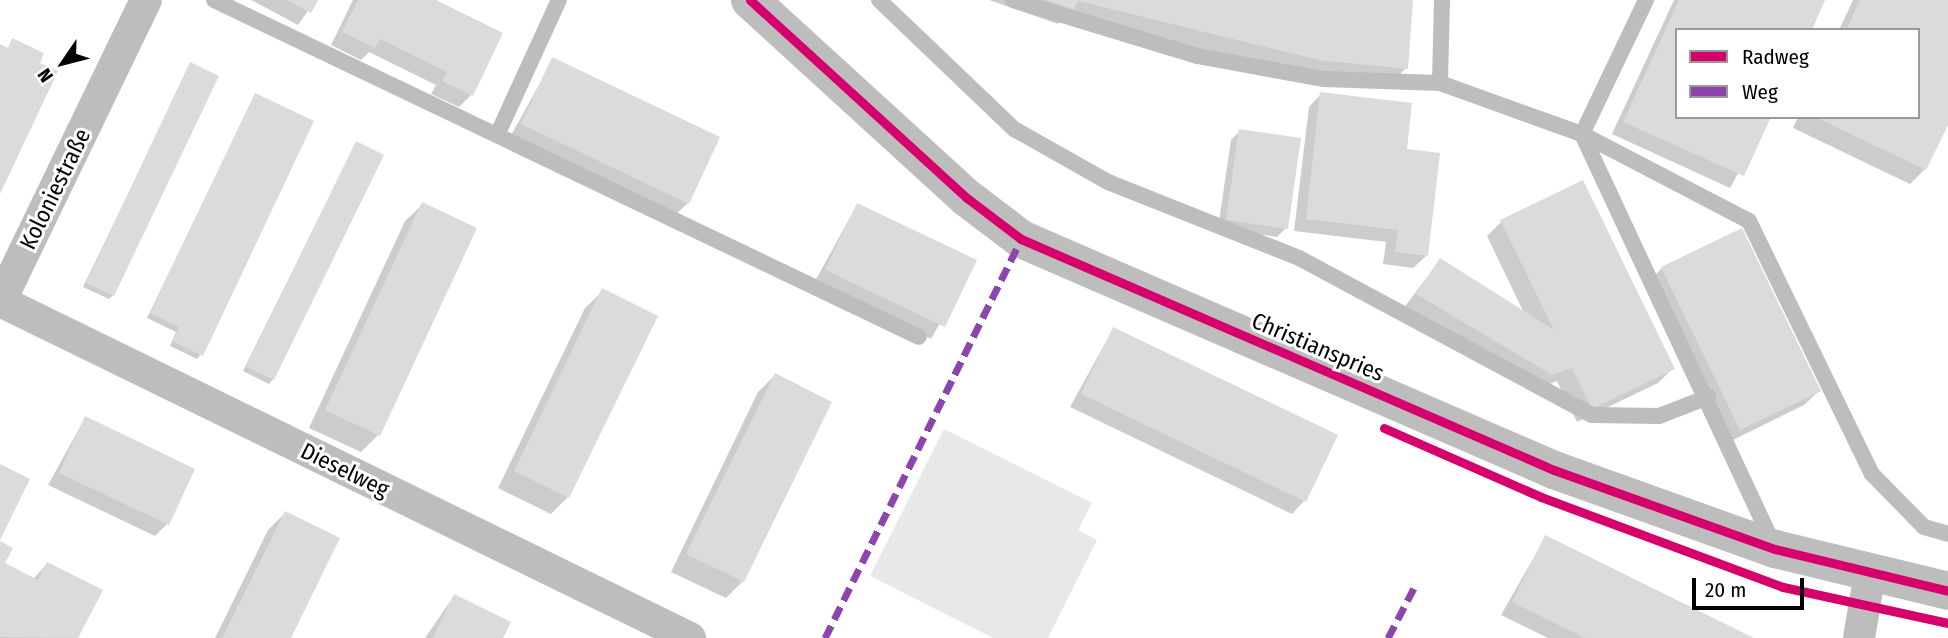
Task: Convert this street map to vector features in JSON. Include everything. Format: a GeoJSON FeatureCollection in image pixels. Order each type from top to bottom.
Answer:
{"type":"FeatureCollection","features":[{"type":"Feature","properties":{"kind":"street","name":"Koloniestraße"},"geometry":{"type":"LineString","coordinates":[[0,301],[146,0]]}},
{"type":"Feature","properties":{"kind":"street","name":"Christianspries"},"geometry":{"type":"LineString","coordinates":[[750,0],[967,198],[1021,239],[1554,470],[1775,549],[1948,591]]}},
{"type":"Feature","properties":{"kind":"street","name":"Dieselweg"},"geometry":{"type":"LineString","coordinates":[[0,301],[690,638]]}},
{"type":"Feature","properties":{"kind":"street"},"geometry":{"type":"LineString","coordinates":[[1859,638],[1870,573]]}},
{"type":"Feature","properties":{"kind":"lane"},"geometry":{"type":"LineString","coordinates":[[214,0],[498,133],[919,337]]}},
{"type":"Feature","properties":{"kind":"lane"},"geometry":{"type":"LineString","coordinates":[[498,133],[559,0]]}},
{"type":"Feature","properties":{"kind":"lane"},"geometry":{"type":"LineString","coordinates":[[879,0],[1014,129],[1108,182],[1299,258],[1592,415],[1659,416],[1708,397]]}},
{"type":"Feature","properties":{"kind":"lane"},"geometry":{"type":"LineString","coordinates":[[1013,0],[1197,56],[1323,79],[1440,83],[1582,134],[1749,220],[1872,474],[1924,527],[1948,534]]}},
{"type":"Feature","properties":{"kind":"lane"},"geometry":{"type":"LineString","coordinates":[[1440,83],[1442,0]]}},
{"type":"Feature","properties":{"kind":"lane"},"geometry":{"type":"LineString","coordinates":[[1582,134],[1646,0]]}},
{"type":"Feature","properties":{"kind":"lane"},"geometry":{"type":"LineString","coordinates":[[1582,134],[1708,397],[1775,549]]}},
{"type":"Feature","properties":{"kind":"shaded area"},"geometry":{"type":"Polygon","coordinates":[[[944,429],[1092,503],[1078,530],[1097,540],[1048,638],[993,638],[870,576],[944,429]]]}},
{"type":"Feature","properties":{"kind":"building"},"geometry":{"type":"Polygon","coordinates":[[[286,0],[318,0],[311,13],[286,0]]]}},
{"type":"Feature","properties":{"kind":"building"},"geometry":{"type":"Polygon","coordinates":[[[358,0],[436,0],[503,33],[473,96],[442,81],[447,72],[380,39],[375,48],[342,32],[358,0]]]}},
{"type":"Feature","properties":{"kind":"building"},"geometry":{"type":"Polygon","coordinates":[[[1046,0],[1413,0],[1408,69],[1319,60],[1078,1],[1074,10],[1046,0]]]}},
{"type":"Feature","properties":{"kind":"building"},"geometry":{"type":"Polygon","coordinates":[[[1679,0],[1825,0],[1813,28],[1675,28],[1675,119],[1770,119],[1744,176],[1623,122],[1679,0]]]}},
{"type":"Feature","properties":{"kind":"building"},"geometry":{"type":"Polygon","coordinates":[[[1860,0],[1948,0],[1948,125],[1926,170],[1819,119],[1920,119],[1920,28],[1847,28],[1860,0]]]}},
{"type":"Feature","properties":{"kind":"building"},"geometry":{"type":"Polygon","coordinates":[[[12,38],[44,53],[40,63],[58,71],[0,194],[0,44],[8,48],[12,38]]]}},
{"type":"Feature","properties":{"kind":"building"},"geometry":{"type":"Polygon","coordinates":[[[552,57],[720,137],[689,204],[521,124],[552,57]]]}},
{"type":"Feature","properties":{"kind":"building"},"geometry":{"type":"Polygon","coordinates":[[[190,62],[219,76],[114,296],[86,283],[190,62]]]}},
{"type":"Feature","properties":{"kind":"building"},"geometry":{"type":"Polygon","coordinates":[[[1320,92],[1412,103],[1407,149],[1440,153],[1428,256],[1395,252],[1398,230],[1306,219],[1320,92]]]}},
{"type":"Feature","properties":{"kind":"building"},"geometry":{"type":"Polygon","coordinates":[[[255,93],[314,121],[203,356],[173,341],[179,327],[150,313],[255,93]]]}},
{"type":"Feature","properties":{"kind":"building"},"geometry":{"type":"Polygon","coordinates":[[[1239,129],[1301,138],[1288,229],[1226,220],[1239,129]]]}},
{"type":"Feature","properties":{"kind":"building"},"geometry":{"type":"Polygon","coordinates":[[[356,141],[384,155],[274,380],[246,367],[356,141]]]}},
{"type":"Feature","properties":{"kind":"building"},"geometry":{"type":"Polygon","coordinates":[[[1583,180],[1675,369],[1592,409],[1572,368],[1552,375],[1416,294],[1440,258],[1554,330],[1500,220],[1583,180]]]}},
{"type":"Feature","properties":{"kind":"building"},"geometry":{"type":"Polygon","coordinates":[[[422,202],[477,228],[380,436],[325,410],[422,202]]]}},
{"type":"Feature","properties":{"kind":"building"},"geometry":{"type":"Polygon","coordinates":[[[857,203],[977,260],[945,327],[825,270],[857,203]]]}},
{"type":"Feature","properties":{"kind":"building"},"geometry":{"type":"Polygon","coordinates":[[[1742,228],[1821,391],[1740,430],[1661,267],[1742,228]]]}},
{"type":"Feature","properties":{"kind":"building"},"geometry":{"type":"Polygon","coordinates":[[[602,288],[658,316],[569,498],[514,471],[602,288]]]}},
{"type":"Feature","properties":{"kind":"building"},"geometry":{"type":"Polygon","coordinates":[[[1113,327],[1338,435],[1306,502],[1081,394],[1113,327]]]}},
{"type":"Feature","properties":{"kind":"building"},"geometry":{"type":"Polygon","coordinates":[[[775,373],[832,402],[744,582],[686,554],[775,373]]]}},
{"type":"Feature","properties":{"kind":"building"},"geometry":{"type":"Polygon","coordinates":[[[85,416],[195,469],[169,525],[59,473],[85,416]]]}},
{"type":"Feature","properties":{"kind":"building"},"geometry":{"type":"Polygon","coordinates":[[[0,464],[30,479],[0,540],[0,464]]]}},
{"type":"Feature","properties":{"kind":"building"},"geometry":{"type":"Polygon","coordinates":[[[285,511],[340,538],[291,638],[222,638],[285,511]]]}},
{"type":"Feature","properties":{"kind":"building"},"geometry":{"type":"Polygon","coordinates":[[[1545,535],[1754,638],[1585,638],[1512,602],[1545,535]]]}},
{"type":"Feature","properties":{"kind":"building"},"geometry":{"type":"Polygon","coordinates":[[[0,541],[13,548],[5,563],[38,580],[47,562],[103,590],[78,638],[0,637],[0,541]]]}},
{"type":"Feature","properties":{"kind":"building"},"geometry":{"type":"Polygon","coordinates":[[[454,594],[511,622],[503,638],[433,638],[454,594]]]}},
{"type":"Feature","properties":{"kind":"marked path"},"geometry":{"type":"LineString","coordinates":[[825,638],[1021,239]]}},
{"type":"Feature","properties":{"kind":"marked path"},"geometry":{"type":"LineString","coordinates":[[1388,638],[1415,586]]}},
{"type":"Feature","properties":{"kind":"cycle path"},"geometry":{"type":"LineString","coordinates":[[750,0],[967,198],[1021,239],[1554,470],[1775,549],[1948,591]]}},
{"type":"Feature","properties":{"kind":"cycle path"},"geometry":{"type":"LineString","coordinates":[[1384,428],[1541,497],[1783,587],[1948,623]]}}]}
